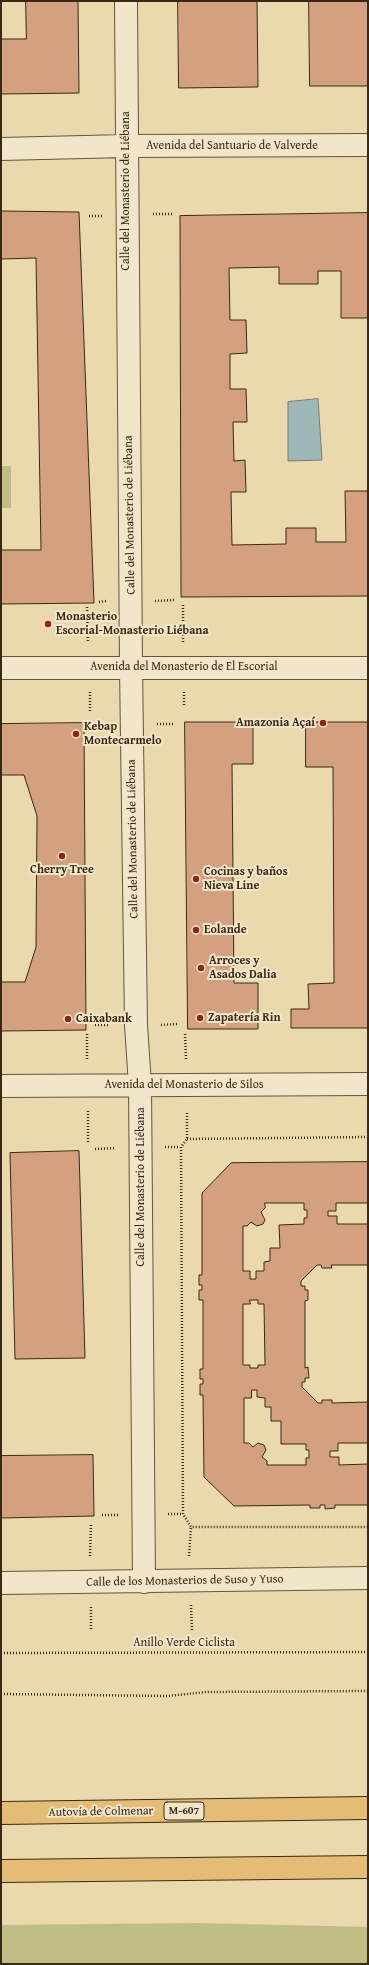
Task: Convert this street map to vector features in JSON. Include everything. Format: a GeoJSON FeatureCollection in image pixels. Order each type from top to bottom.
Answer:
{"type":"FeatureCollection","features":[{"type":"Feature","properties":{"kind":"highway","name":"Autovía de Colmenar"},"geometry":{"type":"LineString","coordinates":[[1,1813],[368,1808]]}},
{"type":"Feature","properties":{"kind":"highway"},"geometry":{"type":"LineString","coordinates":[[1,1871],[368,1866]]}},
{"type":"Feature","properties":{"kind":"street","name":"Calle del Monasterio de Liébana"},"geometry":{"type":"LineString","coordinates":[[126,1],[131,667],[136,1025],[140,1085],[144,1582]]}},
{"type":"Feature","properties":{"kind":"street","name":"Avenida del Santuario de Valverde"},"geometry":{"type":"LineString","coordinates":[[1,149],[126,146],[368,145]]}},
{"type":"Feature","properties":{"kind":"street","name":"Avenida del Monasterio de El Escorial"},"geometry":{"type":"LineString","coordinates":[[1,668],[368,668]]}},
{"type":"Feature","properties":{"kind":"street","name":"Avenida del Monasterio de Silos"},"geometry":{"type":"LineString","coordinates":[[1,1086],[368,1084]]}},
{"type":"Feature","properties":{"kind":"street","name":"Calle de los Monasterios de Suso y Yuso"},"geometry":{"type":"LineString","coordinates":[[1,1583],[368,1578]]}},
{"type":"Feature","properties":{"kind":"street"},"geometry":{"type":"LineString","coordinates":[[347,1867],[368,1872]]}},
{"type":"Feature","properties":{"kind":"path"},"geometry":{"type":"LineString","coordinates":[[185,1034],[186,1059]]}},
{"type":"Feature","properties":{"kind":"path"},"geometry":{"type":"LineString","coordinates":[[187,1113],[187,1139],[181,1147],[183,1514],[191,1527],[368,1527]]}},
{"type":"Feature","properties":{"kind":"path"},"geometry":{"type":"LineString","coordinates":[[187,1139],[368,1137]]}},
{"type":"Feature","properties":{"kind":"path","name":"Anillo Verde Ciclista"},"geometry":{"type":"LineString","coordinates":[[1,1653],[368,1652]]}},
{"type":"Feature","properties":{"kind":"path"},"geometry":{"type":"LineString","coordinates":[[1,1694],[168,1696],[206,1692],[368,1691]]}},
{"type":"Feature","properties":{"kind":"shaded area"},"geometry":{"type":"Polygon","coordinates":[[[1,466],[11,466],[11,508],[1,508],[1,466]]]}},
{"type":"Feature","properties":{"kind":"shaded area"},"geometry":{"type":"Polygon","coordinates":[[[198,1923],[368,1927],[368,1964],[1,1964],[1,1925],[198,1923]]]}},
{"type":"Feature","properties":{"kind":"water"},"geometry":{"type":"Polygon","coordinates":[[[318,399],[322,460],[288,461],[288,402],[318,399]]]}},
{"type":"Feature","properties":{"kind":"building"},"geometry":{"type":"Polygon","coordinates":[[[26,1],[78,1],[79,93],[1,94],[1,39],[26,39],[26,1]]]}},
{"type":"Feature","properties":{"kind":"building"},"geometry":{"type":"Polygon","coordinates":[[[178,1],[257,1],[258,87],[179,88],[178,1]]]}},
{"type":"Feature","properties":{"kind":"building"},"geometry":{"type":"Polygon","coordinates":[[[309,1],[368,1],[368,86],[310,86],[309,1]]]}},
{"type":"Feature","properties":{"kind":"building"},"geometry":{"type":"Polygon","coordinates":[[[1,211],[79,212],[94,603],[1,604],[1,550],[41,550],[36,258],[1,259],[1,211]]]}},
{"type":"Feature","properties":{"kind":"building"},"geometry":{"type":"Polygon","coordinates":[[[368,213],[368,318],[341,318],[341,271],[318,271],[318,284],[279,284],[279,267],[229,268],[230,320],[246,320],[247,353],[230,354],[230,389],[246,389],[247,422],[233,422],[234,461],[245,460],[246,492],[231,492],[232,545],[286,544],[286,528],[316,528],[316,542],[346,542],[345,491],[368,491],[368,596],[181,597],[180,216],[368,213]]]}},
{"type":"Feature","properties":{"kind":"building"},"geometry":{"type":"Polygon","coordinates":[[[185,722],[253,722],[253,764],[232,764],[234,983],[258,983],[258,1029],[188,1029],[185,722]]]}},
{"type":"Feature","properties":{"kind":"building"},"geometry":{"type":"Polygon","coordinates":[[[306,722],[368,722],[368,1028],[291,1028],[291,1009],[309,1009],[308,984],[334,983],[333,767],[306,767],[306,722]]]}},
{"type":"Feature","properties":{"kind":"building"},"geometry":{"type":"Polygon","coordinates":[[[84,723],[86,1030],[1,1031],[1,982],[25,982],[36,947],[37,816],[24,775],[1,775],[1,724],[84,723]]]}},
{"type":"Feature","properties":{"kind":"building"},"geometry":{"type":"Polygon","coordinates":[[[79,1151],[85,1358],[15,1359],[10,1153],[79,1151]]]}},
{"type":"Feature","properties":{"kind":"building"},"geometry":{"type":"Polygon","coordinates":[[[368,1162],[368,1203],[336,1203],[336,1211],[328,1211],[328,1216],[337,1216],[337,1224],[368,1224],[368,1265],[331,1265],[332,1268],[322,1268],[321,1265],[317,1265],[301,1281],[301,1286],[305,1286],[305,1290],[308,1290],[308,1300],[305,1301],[305,1368],[308,1367],[309,1378],[305,1378],[305,1382],[302,1382],[302,1387],[318,1403],[322,1403],[322,1400],[332,1400],[332,1403],[368,1402],[368,1443],[338,1443],[338,1451],[330,1451],[330,1457],[339,1457],[339,1465],[368,1464],[368,1505],[335,1505],[335,1508],[325,1509],[325,1505],[320,1505],[320,1508],[310,1508],[310,1505],[234,1506],[204,1477],[203,1395],[200,1395],[200,1384],[203,1384],[203,1379],[200,1379],[200,1369],[203,1369],[203,1300],[199,1300],[199,1290],[202,1290],[202,1285],[199,1285],[199,1275],[202,1275],[202,1193],[231,1163],[368,1162]],[[265,1203],[265,1208],[261,1212],[265,1220],[263,1224],[257,1226],[251,1222],[247,1226],[243,1226],[243,1271],[250,1271],[250,1279],[256,1279],[256,1271],[264,1271],[264,1262],[270,1261],[270,1248],[280,1248],[279,1225],[304,1224],[304,1218],[307,1218],[307,1210],[304,1210],[304,1203],[265,1203]],[[250,1300],[250,1304],[243,1304],[243,1365],[250,1365],[250,1368],[258,1368],[258,1365],[265,1365],[264,1304],[258,1304],[258,1300],[250,1300]],[[252,1390],[251,1398],[244,1398],[244,1443],[249,1443],[253,1447],[258,1443],[264,1445],[266,1450],[262,1457],[267,1461],[267,1465],[306,1465],[306,1458],[309,1458],[309,1450],[306,1450],[306,1444],[281,1444],[281,1421],[271,1421],[271,1407],[265,1407],[265,1398],[257,1397],[257,1390],[252,1390]]]}},
{"type":"Feature","properties":{"kind":"building"},"geometry":{"type":"Polygon","coordinates":[[[93,1455],[94,1516],[1,1518],[1,1456],[93,1455]]]}},
{"type":"Feature","properties":{"kind":"place","name":"Monasterio Escorial-Monasterio Liébana"},"geometry":{"type":"Point","coordinates":[48,624]}},
{"type":"Feature","properties":{"kind":"place","name":"Amazonia Açaí"},"geometry":{"type":"Point","coordinates":[323,723]}},
{"type":"Feature","properties":{"kind":"place","name":"Kebap Montecarmelo"},"geometry":{"type":"Point","coordinates":[76,734]}},
{"type":"Feature","properties":{"kind":"place","name":"Cherry Tree"},"geometry":{"type":"Point","coordinates":[62,856]}},
{"type":"Feature","properties":{"kind":"place","name":"Cocinas y baños Nieva Line"},"geometry":{"type":"Point","coordinates":[196,879]}},
{"type":"Feature","properties":{"kind":"place","name":"Eolande"},"geometry":{"type":"Point","coordinates":[196,930]}},
{"type":"Feature","properties":{"kind":"place","name":"Arroces y Asados Dalia"},"geometry":{"type":"Point","coordinates":[201,968]}},
{"type":"Feature","properties":{"kind":"place","name":"Zapatería Rin"},"geometry":{"type":"Point","coordinates":[200,1018]}},
{"type":"Feature","properties":{"kind":"place","name":"Caixabank"},"geometry":{"type":"Point","coordinates":[68,1019]}}]}
